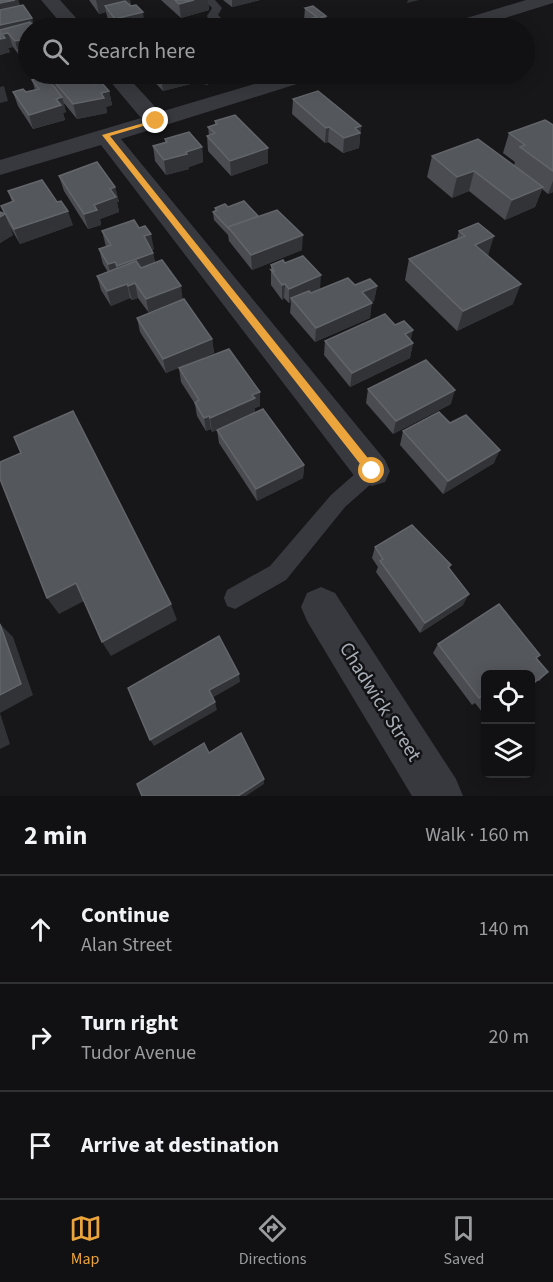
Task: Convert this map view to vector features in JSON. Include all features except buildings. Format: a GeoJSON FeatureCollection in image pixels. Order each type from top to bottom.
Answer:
{"type":"FeatureCollection","features":[{"type":"Feature","properties":{"kind":"street"},"geometry":{"type":"LineString","coordinates":[[50,0],[66,18]]}},
{"type":"Feature","properties":{"kind":"street"},"geometry":{"type":"LineString","coordinates":[[487,18],[546,0]]}},
{"type":"Feature","properties":{"kind":"street"},"geometry":{"type":"LineString","coordinates":[[123,84],[156,121]]}},
{"type":"Feature","properties":{"kind":"street"},"geometry":{"type":"LineString","coordinates":[[0,168],[269,84]]}},
{"type":"Feature","properties":{"kind":"street"},"geometry":{"type":"LineString","coordinates":[[106,135],[372,471]]}},
{"type":"Feature","properties":{"kind":"street","name":"Chadwick Street"},"geometry":{"type":"LineString","coordinates":[[321,608],[439,796]]}},
{"type":"Feature","properties":{"kind":"lane"},"geometry":{"type":"LineString","coordinates":[[209,0],[217,8],[212,16],[214,18]]}},
{"type":"Feature","properties":{"kind":"lane"},"geometry":{"type":"LineString","coordinates":[[235,598],[278,573],[338,501],[372,471]]}},
{"type":"Feature","properties":{"kind":"route"},"geometry":{"type":"LineString","coordinates":[[156,121],[106,135],[372,471]]}}]}
